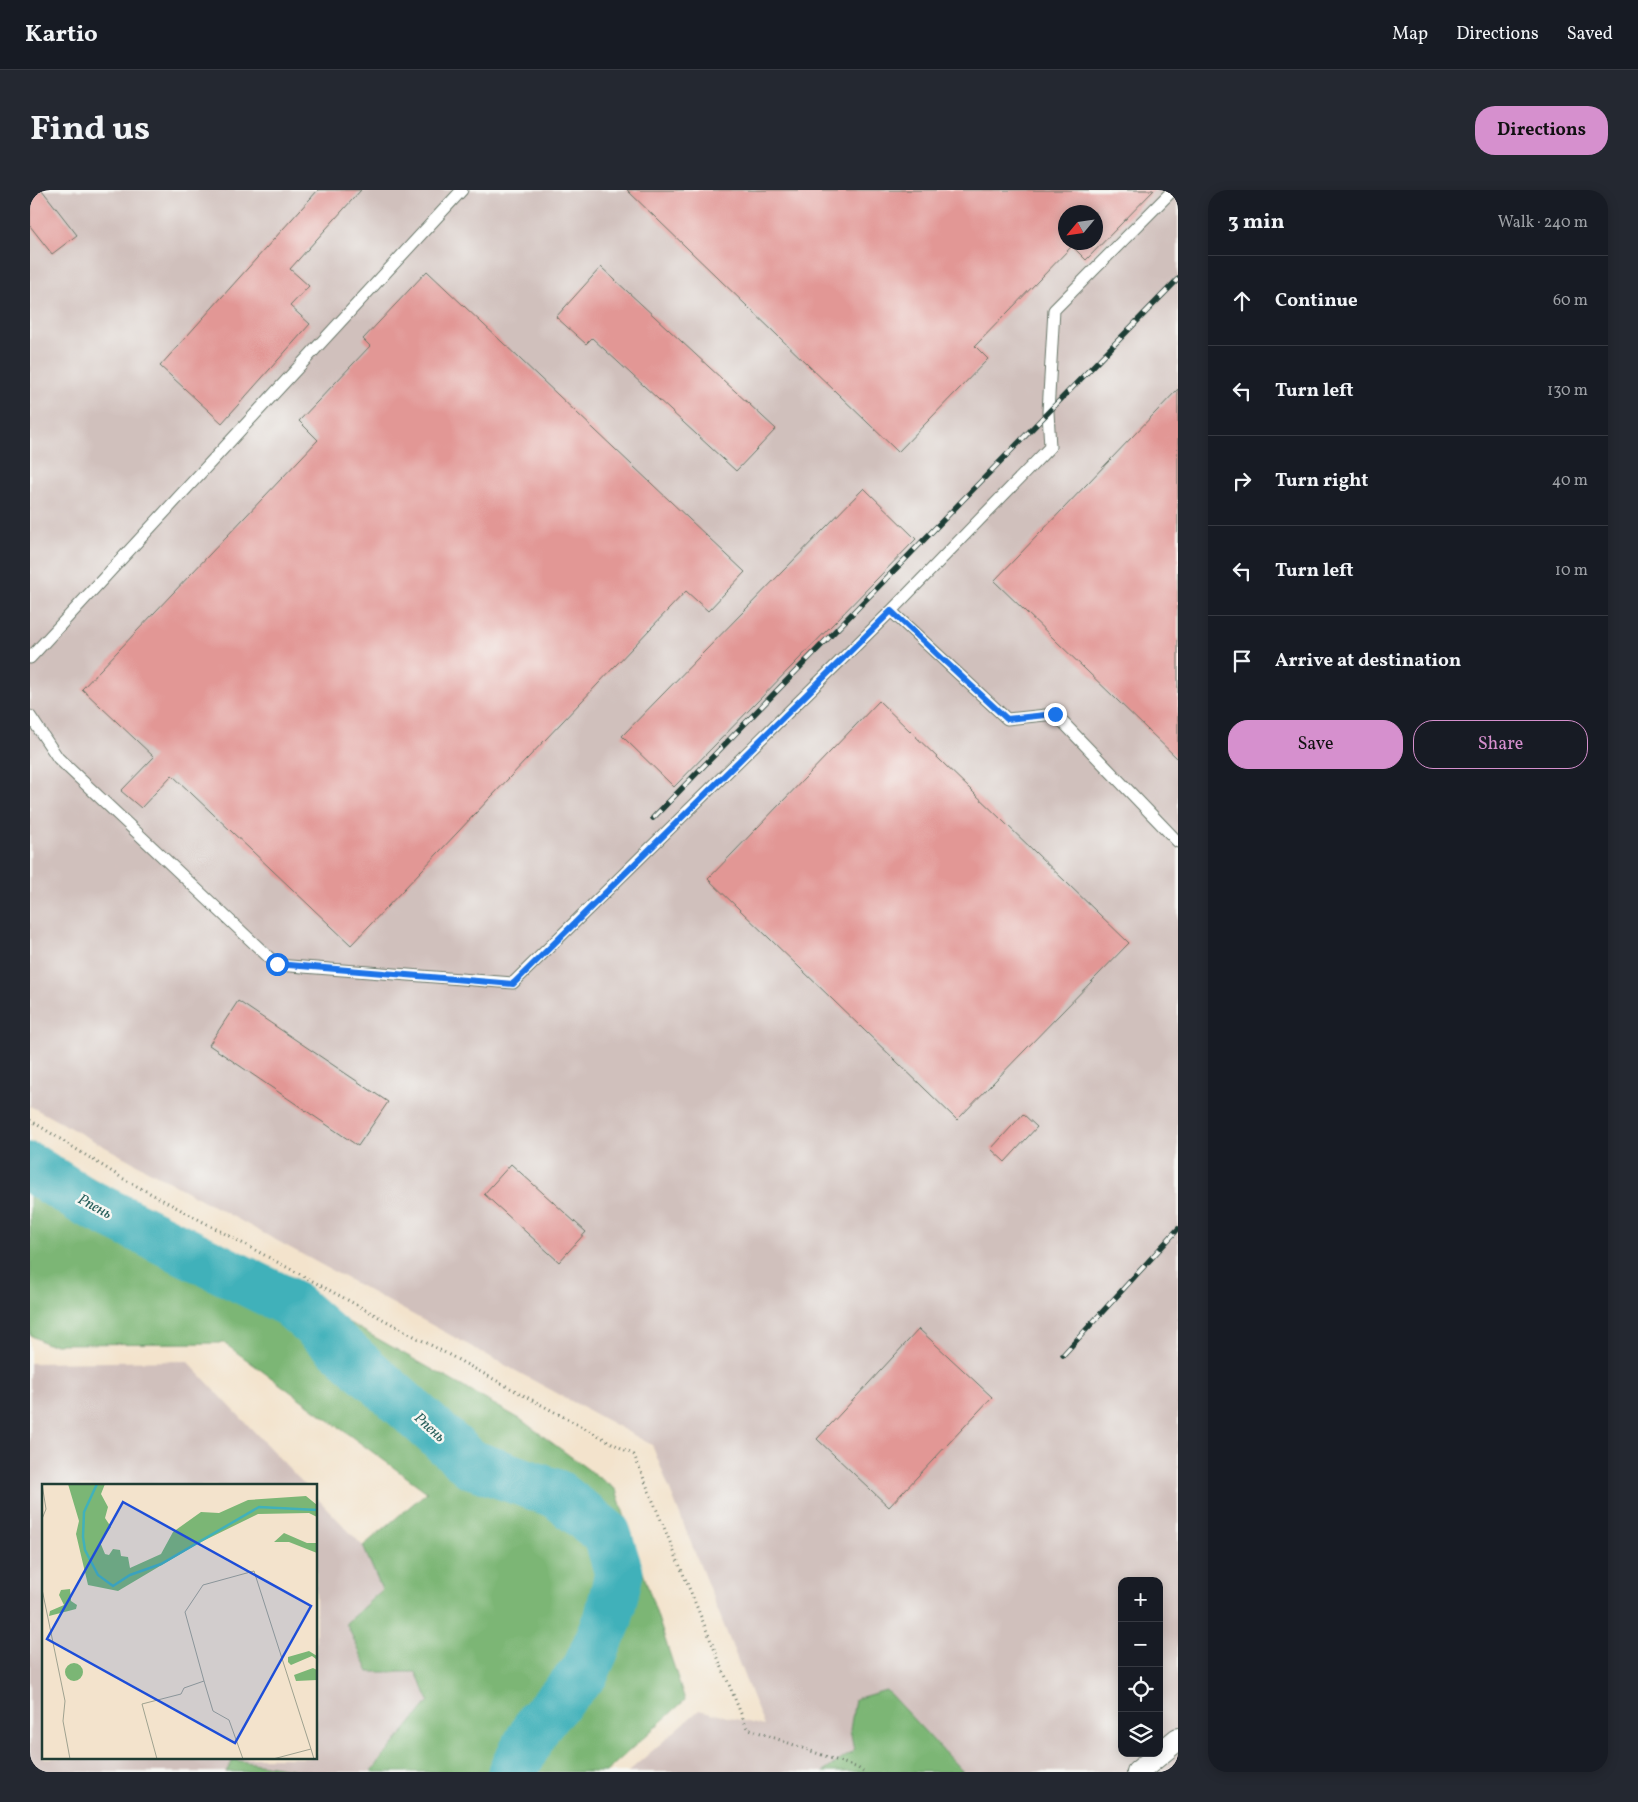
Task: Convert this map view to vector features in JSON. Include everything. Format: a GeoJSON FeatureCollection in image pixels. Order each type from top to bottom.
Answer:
{"type":"FeatureCollection","features":[{"type":"Feature","properties":{"kind":"street"},"geometry":{"type":"LineString","coordinates":[[1138,1772],[1178,1739]]}},
{"type":"Feature","properties":{"kind":"lane"},"geometry":{"type":"LineString","coordinates":[[30,658],[462,190]]}},
{"type":"Feature","properties":{"kind":"lane"},"geometry":{"type":"LineString","coordinates":[[30,716],[58,758],[277,964],[513,984],[891,611],[1050,447],[1048,412],[1054,310],[1173,190]]}},
{"type":"Feature","properties":{"kind":"lane"},"geometry":{"type":"LineString","coordinates":[[891,611],[1007,719],[1055,714],[1178,842]]}},
{"type":"Feature","properties":{"kind":"path"},"geometry":{"type":"LineString","coordinates":[[30,1120],[122,1178],[634,1456],[746,1728],[858,1768],[863,1772]]}},
{"type":"Feature","properties":{"kind":"shaded area"},"geometry":{"type":"Polygon","coordinates":[[[30,190],[1178,190],[1178,1772],[628,1772],[699,1710],[764,1726],[652,1445],[30,1106],[30,190]]]}},
{"type":"Feature","properties":{"kind":"shaded area"},"geometry":{"type":"Polygon","coordinates":[[[187,1361],[304,1484],[42,1484],[42,1760],[318,1760],[318,1499],[363,1546],[429,1701],[371,1772],[30,1772],[30,1363],[187,1361]]]}},
{"type":"Feature","properties":{"kind":"green space"},"geometry":{"type":"Polygon","coordinates":[[[30,1143],[520,1419],[616,1490],[685,1700],[606,1772],[371,1772],[429,1701],[416,1672],[369,1672],[346,1623],[382,1590],[363,1546],[427,1492],[224,1343],[47,1344],[30,1335],[30,1143]]]}},
{"type":"Feature","properties":{"kind":"green space"},"geometry":{"type":"Polygon","coordinates":[[[886,1690],[963,1772],[823,1772],[854,1751],[850,1730],[855,1699],[886,1690]]]}},
{"type":"Feature","properties":{"kind":"green space"},"geometry":{"type":"Polygon","coordinates":[[[233,1760],[310,1772],[226,1772],[233,1760]]]}},
{"type":"Feature","properties":{"kind":"building"},"geometry":{"type":"Polygon","coordinates":[[[30,190],[42,190],[77,235],[52,254],[30,226],[30,190]]]}},
{"type":"Feature","properties":{"kind":"building"},"geometry":{"type":"Polygon","coordinates":[[[318,190],[361,190],[290,269],[309,286],[290,306],[310,324],[222,423],[160,366],[318,190]]]}},
{"type":"Feature","properties":{"kind":"building"},"geometry":{"type":"Polygon","coordinates":[[[627,190],[1154,190],[1103,242],[1103,205],[1058,205],[1058,250],[1068,250],[975,346],[988,359],[898,452],[627,190]]]}},
{"type":"Feature","properties":{"kind":"building"},"geometry":{"type":"Polygon","coordinates":[[[1076,250],[1096,250],[1086,260],[1076,250]]]}},
{"type":"Feature","properties":{"kind":"building"},"geometry":{"type":"Polygon","coordinates":[[[601,267],[776,429],[736,471],[592,338],[586,344],[556,317],[601,267]]]}},
{"type":"Feature","properties":{"kind":"building"},"geometry":{"type":"Polygon","coordinates":[[[427,271],[745,572],[708,611],[686,591],[351,945],[172,775],[141,808],[121,791],[154,757],[82,689],[318,440],[299,421],[370,346],[363,339],[427,271]]]}},
{"type":"Feature","properties":{"kind":"building"},"geometry":{"type":"Polygon","coordinates":[[[1178,389],[1178,759],[994,581],[1178,389]]]}},
{"type":"Feature","properties":{"kind":"building"},"geometry":{"type":"Polygon","coordinates":[[[864,488],[916,539],[674,787],[622,736],[864,488]]]}},
{"type":"Feature","properties":{"kind":"building"},"geometry":{"type":"Polygon","coordinates":[[[879,701],[1129,943],[957,1120],[708,879],[879,701]]]}},
{"type":"Feature","properties":{"kind":"building"},"geometry":{"type":"Polygon","coordinates":[[[238,1001],[388,1102],[358,1146],[209,1045],[238,1001]]]}},
{"type":"Feature","properties":{"kind":"building"},"geometry":{"type":"Polygon","coordinates":[[[1023,1114],[1037,1127],[1005,1162],[991,1149],[1023,1114]]]}},
{"type":"Feature","properties":{"kind":"building"},"geometry":{"type":"Polygon","coordinates":[[[511,1164],[586,1232],[559,1262],[484,1194],[511,1164]]]}},
{"type":"Feature","properties":{"kind":"building"},"geometry":{"type":"Polygon","coordinates":[[[919,1329],[992,1397],[889,1507],[817,1439],[919,1329]]]}},
{"type":"Feature","properties":{"kind":"waterway","name":"Рпень"},"geometry":{"type":"LineString","coordinates":[[30,1167],[82,1200],[290,1303],[471,1464],[557,1494],[607,1534],[619,1573],[608,1620],[585,1672],[540,1721],[512,1772]]}},
{"type":"Feature","properties":{"kind":"railway"},"geometry":{"type":"LineString","coordinates":[[653,818],[1178,279]]}},
{"type":"Feature","properties":{"kind":"railway"},"geometry":{"type":"LineString","coordinates":[[1063,1355],[1178,1229]]}},
{"type":"Feature","properties":{"kind":"route"},"geometry":{"type":"LineString","coordinates":[[277,964],[513,984],[891,611],[1007,719],[1055,714]]}}]}
